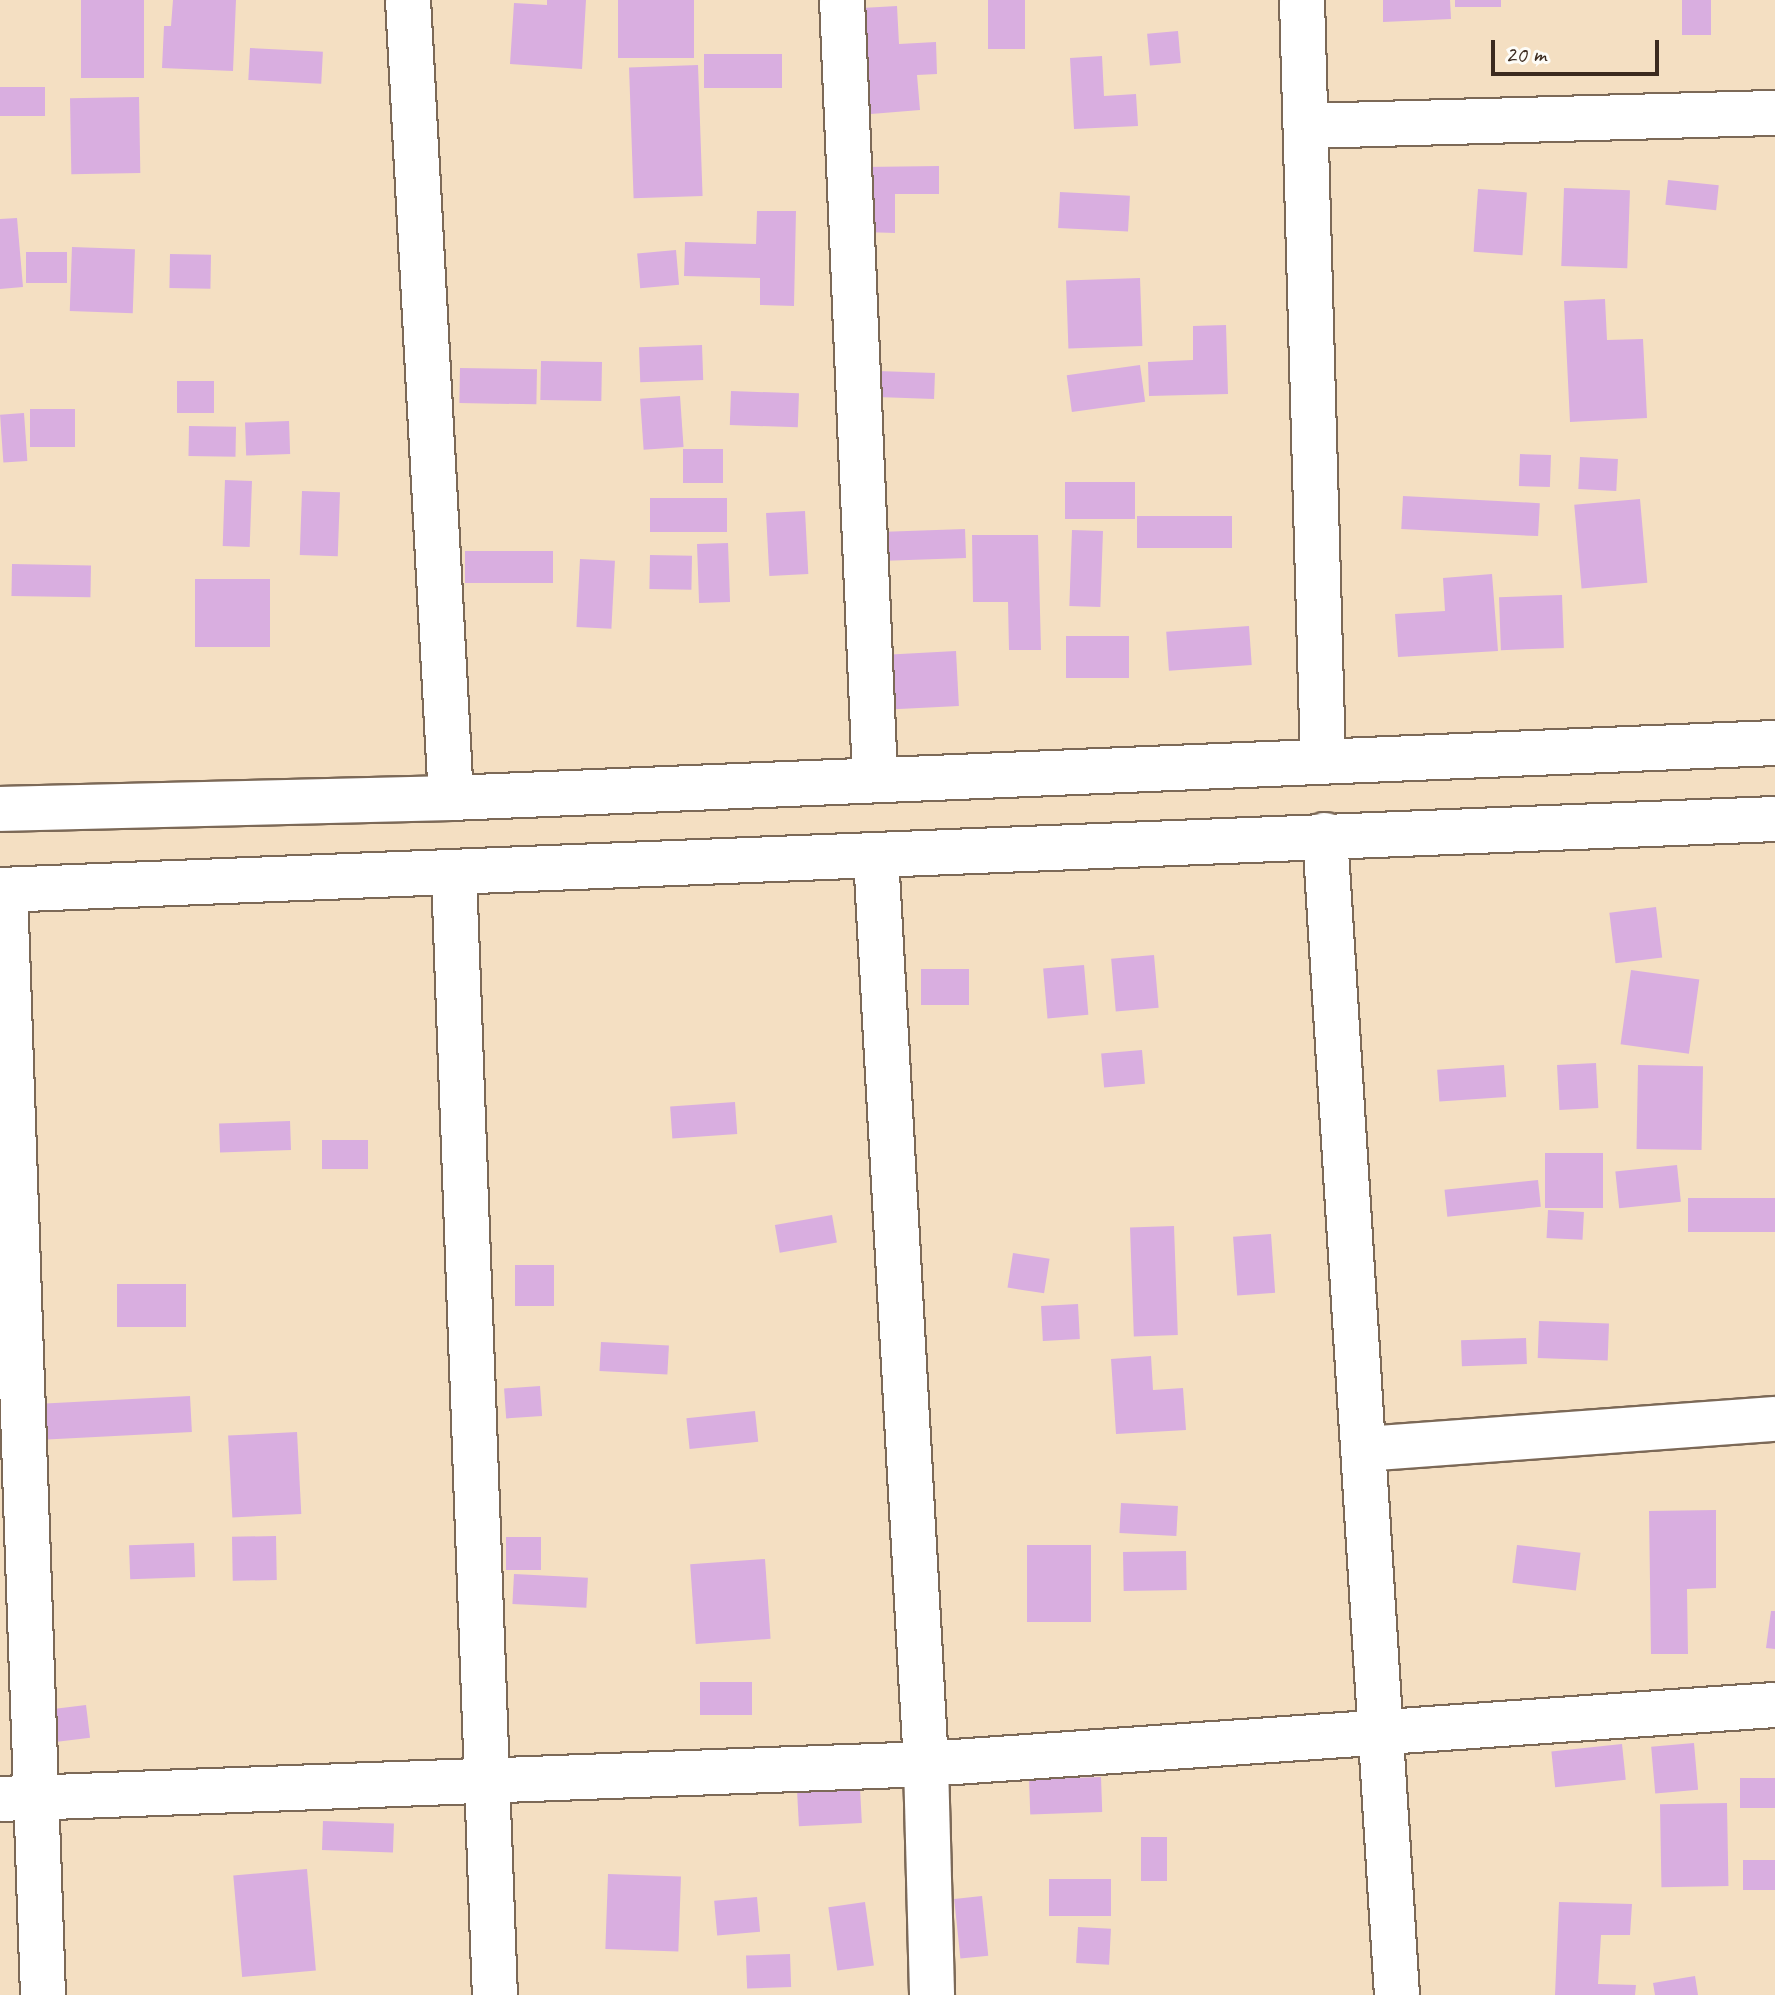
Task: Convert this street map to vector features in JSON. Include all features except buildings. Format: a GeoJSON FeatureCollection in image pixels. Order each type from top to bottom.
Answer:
{"type":"FeatureCollection","features":[{"type":"Feature","properties":{"kind":"street"},"geometry":{"type":"LineString","coordinates":[[408,0],[451,798]]}},
{"type":"Feature","properties":{"kind":"street"},"geometry":{"type":"LineString","coordinates":[[842,0],[875,777]]}},
{"type":"Feature","properties":{"kind":"street"},"geometry":{"type":"LineString","coordinates":[[1302,0],[1323,759]]}},
{"type":"Feature","properties":{"kind":"street"},"geometry":{"type":"LineString","coordinates":[[1306,126],[1775,113]]}},
{"type":"Feature","properties":{"kind":"street"},"geometry":{"type":"LineString","coordinates":[[0,809],[451,798],[875,777],[1775,743]]}},
{"type":"Feature","properties":{"kind":"street"},"geometry":{"type":"LineString","coordinates":[[43,1995],[18,1798],[2,890],[1775,819]]}},
{"type":"Feature","properties":{"kind":"street"},"geometry":{"type":"LineString","coordinates":[[1325,835],[1383,1730],[1397,1995]]}},
{"type":"Feature","properties":{"kind":"street"},"geometry":{"type":"LineString","coordinates":[[876,856],[926,1764],[932,1995]]}},
{"type":"Feature","properties":{"kind":"street"},"geometry":{"type":"LineString","coordinates":[[454,874],[495,1995]]}},
{"type":"Feature","properties":{"kind":"street"},"geometry":{"type":"LineString","coordinates":[[1364,1449],[1775,1419]]}},
{"type":"Feature","properties":{"kind":"street"},"geometry":{"type":"LineString","coordinates":[[18,1798],[926,1764],[1775,1705]]}}]}
